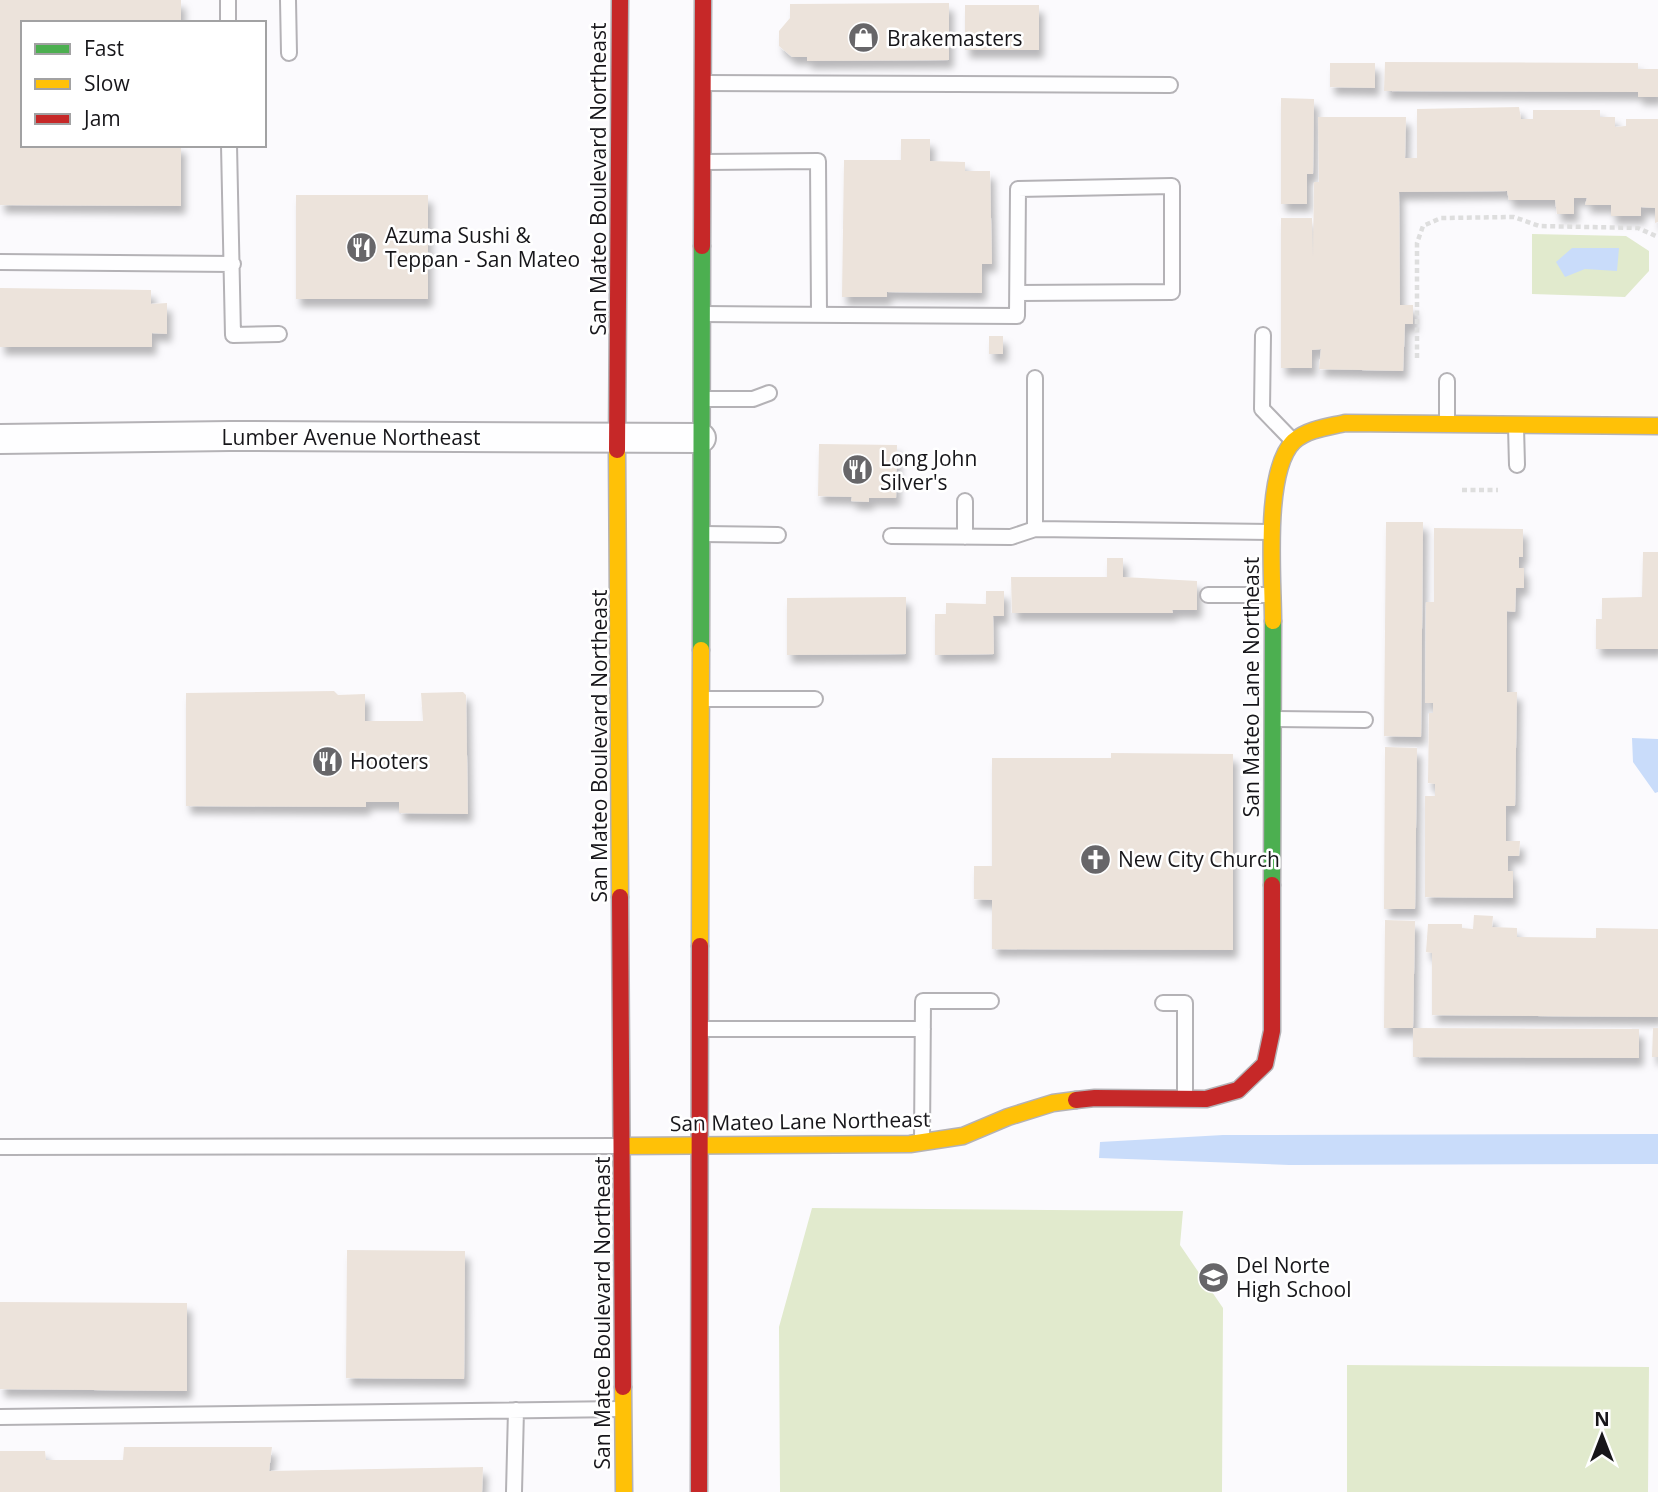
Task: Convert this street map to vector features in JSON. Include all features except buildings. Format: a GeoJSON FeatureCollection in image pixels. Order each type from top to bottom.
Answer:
{"type":"FeatureCollection","features":[{"type":"Feature","properties":{"kind":"main road","name":"San Mateo Boulevard Northeast"},"geometry":{"type":"LineString","coordinates":[[620,0],[617,438],[624,1492]]}},
{"type":"Feature","properties":{"kind":"main road"},"geometry":{"type":"LineString","coordinates":[[699,1492],[703,0]]}},
{"type":"Feature","properties":{"kind":"main road"},"geometry":{"type":"LineString","coordinates":[[1293,441],[1313,429],[1345,423],[1658,426]]}},
{"type":"Feature","properties":{"kind":"main road","name":"San Mateo Lane Northeast"},"geometry":{"type":"LineString","coordinates":[[622,1146],[922,1142],[963,1136],[1008,1117],[1053,1103],[1095,1098],[1206,1099],[1238,1090],[1265,1064],[1272,1031],[1273,493],[1283,454],[1293,441]]}},
{"type":"Feature","properties":{"kind":"street","name":"Lumber Avenue Northeast"},"geometry":{"type":"LineString","coordinates":[[0,439],[230,436],[701,438]]}},
{"type":"Feature","properties":{"kind":"lane"},"geometry":{"type":"LineString","coordinates":[[228,0],[228,21]]}},
{"type":"Feature","properties":{"kind":"lane"},"geometry":{"type":"LineString","coordinates":[[288,0],[289,53]]}},
{"type":"Feature","properties":{"kind":"lane"},"geometry":{"type":"LineString","coordinates":[[702,83],[1170,85]]}},
{"type":"Feature","properties":{"kind":"lane"},"geometry":{"type":"LineString","coordinates":[[229,147],[233,335],[279,334]]}},
{"type":"Feature","properties":{"kind":"lane"},"geometry":{"type":"LineString","coordinates":[[702,162],[818,161],[820,313]]}},
{"type":"Feature","properties":{"kind":"lane"},"geometry":{"type":"LineString","coordinates":[[701,314],[1017,316],[1018,189],[1172,186],[1172,292],[1018,293]]}},
{"type":"Feature","properties":{"kind":"lane"},"geometry":{"type":"LineString","coordinates":[[0,262],[233,264]]}},
{"type":"Feature","properties":{"kind":"lane"},"geometry":{"type":"LineString","coordinates":[[1263,335],[1262,409],[1293,441]]}},
{"type":"Feature","properties":{"kind":"lane"},"geometry":{"type":"LineString","coordinates":[[1035,378],[1035,529]]}},
{"type":"Feature","properties":{"kind":"lane"},"geometry":{"type":"LineString","coordinates":[[1447,381],[1447,424]]}},
{"type":"Feature","properties":{"kind":"lane"},"geometry":{"type":"LineString","coordinates":[[701,400],[753,400],[769,393]]}},
{"type":"Feature","properties":{"kind":"lane"},"geometry":{"type":"LineString","coordinates":[[1516,425],[1517,466]]}},
{"type":"Feature","properties":{"kind":"lane"},"geometry":{"type":"LineString","coordinates":[[965,501],[965,537]]}},
{"type":"Feature","properties":{"kind":"lane"},"geometry":{"type":"LineString","coordinates":[[891,536],[1011,537],[1035,529],[1273,532]]}},
{"type":"Feature","properties":{"kind":"lane"},"geometry":{"type":"LineString","coordinates":[[701,534],[778,535]]}},
{"type":"Feature","properties":{"kind":"lane"},"geometry":{"type":"LineString","coordinates":[[1208,595],[1272,595]]}},
{"type":"Feature","properties":{"kind":"lane"},"geometry":{"type":"LineString","coordinates":[[701,699],[815,699]]}},
{"type":"Feature","properties":{"kind":"lane"},"geometry":{"type":"LineString","coordinates":[[1272,719],[1365,720]]}},
{"type":"Feature","properties":{"kind":"lane"},"geometry":{"type":"LineString","coordinates":[[922,1142],[923,1001],[991,1002]]}},
{"type":"Feature","properties":{"kind":"lane"},"geometry":{"type":"LineString","coordinates":[[1163,1003],[1185,1003],[1185,1099]]}},
{"type":"Feature","properties":{"kind":"lane"},"geometry":{"type":"LineString","coordinates":[[701,1029],[923,1029]]}},
{"type":"Feature","properties":{"kind":"lane"},"geometry":{"type":"LineString","coordinates":[[0,1147],[622,1146]]}},
{"type":"Feature","properties":{"kind":"lane"},"geometry":{"type":"LineString","coordinates":[[0,1417],[623,1409]]}},
{"type":"Feature","properties":{"kind":"lane"},"geometry":{"type":"LineString","coordinates":[[514,1492],[516,1410]]}},
{"type":"Feature","properties":{"kind":"path"},"geometry":{"type":"LineString","coordinates":[[1418,358],[1418,243],[1423,226],[1441,218],[1514,217],[1539,226],[1638,229],[1658,237]]}},
{"type":"Feature","properties":{"kind":"path"},"geometry":{"type":"LineString","coordinates":[[1462,489],[1498,489]]}},
{"type":"Feature","properties":{"kind":"green space"},"geometry":{"type":"Polygon","coordinates":[[[1532,234],[1626,236],[1649,251],[1649,271],[1625,297],[1532,294],[1532,234]]]}},
{"type":"Feature","properties":{"kind":"green space"},"geometry":{"type":"Polygon","coordinates":[[[812,1208],[1183,1211],[1180,1245],[1223,1308],[1222,1492],[780,1492],[779,1327],[812,1208]]]}},
{"type":"Feature","properties":{"kind":"green space"},"geometry":{"type":"Polygon","coordinates":[[[1347,1365],[1649,1367],[1648,1492],[1347,1492],[1347,1365]]]}},
{"type":"Feature","properties":{"kind":"water"},"geometry":{"type":"Polygon","coordinates":[[[1572,248],[1619,248],[1617,271],[1585,269],[1565,277],[1556,262],[1572,248]]]}},
{"type":"Feature","properties":{"kind":"water"},"geometry":{"type":"Polygon","coordinates":[[[1632,738],[1658,739],[1658,792],[1655,793],[1633,762],[1632,738]]]}},
{"type":"Feature","properties":{"kind":"water"},"geometry":{"type":"Polygon","coordinates":[[[1658,1134],[1658,1164],[1289,1165],[1099,1158],[1100,1142],[1223,1135],[1658,1134]]]}},
{"type":"Feature","properties":{"kind":"traffic: fast"},"geometry":{"type":"LineString","coordinates":[[701,650],[702,246]]}},
{"type":"Feature","properties":{"kind":"traffic: fast"},"geometry":{"type":"LineString","coordinates":[[1272,885],[1273,621]]}},
{"type":"Feature","properties":{"kind":"traffic: slow"},"geometry":{"type":"LineString","coordinates":[[1273,621],[1271,553],[1278,476],[1284,456],[1294,441],[1305,434],[1345,423],[1658,426]]}},
{"type":"Feature","properties":{"kind":"traffic: slow"},"geometry":{"type":"LineString","coordinates":[[617,450],[620,897]]}},
{"type":"Feature","properties":{"kind":"traffic: slow"},"geometry":{"type":"LineString","coordinates":[[700,946],[701,650]]}},
{"type":"Feature","properties":{"kind":"traffic: slow"},"geometry":{"type":"LineString","coordinates":[[622,1146],[910,1144],[963,1136],[1008,1117],[1053,1103],[1076,1100]]}},
{"type":"Feature","properties":{"kind":"traffic: slow"},"geometry":{"type":"LineString","coordinates":[[623,1387],[624,1492]]}},
{"type":"Feature","properties":{"kind":"traffic: jam"},"geometry":{"type":"LineString","coordinates":[[617,450],[620,0]]}},
{"type":"Feature","properties":{"kind":"traffic: jam"},"geometry":{"type":"LineString","coordinates":[[702,246],[703,0]]}},
{"type":"Feature","properties":{"kind":"traffic: jam"},"geometry":{"type":"LineString","coordinates":[[1076,1100],[1206,1099],[1238,1090],[1265,1064],[1272,1031],[1272,885]]}},
{"type":"Feature","properties":{"kind":"traffic: jam"},"geometry":{"type":"LineString","coordinates":[[620,897],[623,1387]]}},
{"type":"Feature","properties":{"kind":"traffic: jam"},"geometry":{"type":"LineString","coordinates":[[699,1492],[700,946]]}},
{"type":"Feature","properties":{"kind":"place","name":"Brakemasters"},"geometry":{"type":"Point","coordinates":[864,38]}},
{"type":"Feature","properties":{"kind":"place","name":"Azuma Sushi & Teppan - San Mateo"},"geometry":{"type":"Point","coordinates":[362,247]}},
{"type":"Feature","properties":{"kind":"place","name":"Long John Silver's"},"geometry":{"type":"Point","coordinates":[857,470]}},
{"type":"Feature","properties":{"kind":"place","name":"Hooters"},"geometry":{"type":"Point","coordinates":[327,761]}},
{"type":"Feature","properties":{"kind":"place","name":"New City Church"},"geometry":{"type":"Point","coordinates":[1095,859]}},
{"type":"Feature","properties":{"kind":"place","name":"Del Norte High School"},"geometry":{"type":"Point","coordinates":[1213,1277]}}]}
